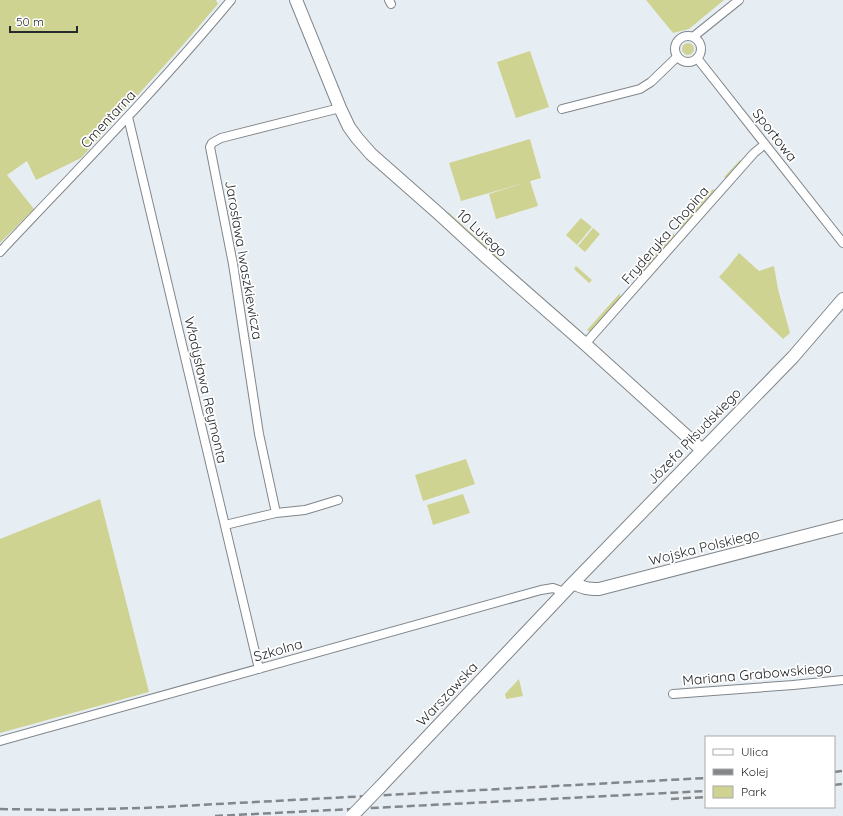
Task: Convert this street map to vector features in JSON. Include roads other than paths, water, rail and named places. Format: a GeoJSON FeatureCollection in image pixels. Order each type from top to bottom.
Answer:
{"type":"FeatureCollection","features":[{"type":"Feature","properties":{"kind":"street","name":"Cmentarna"},"geometry":{"type":"LineString","coordinates":[[0,252],[128,117],[197,41],[231,0]]}},
{"type":"Feature","properties":{"kind":"street","name":"10 Lutego"},"geometry":{"type":"LineString","coordinates":[[296,0],[340,108],[353,132],[371,154],[702,450]]}},
{"type":"Feature","properties":{"kind":"street"},"geometry":{"type":"LineString","coordinates":[[693,37],[739,0]]}},
{"type":"Feature","properties":{"kind":"street"},"geometry":{"type":"LineString","coordinates":[[686,36],[693,37],[699,43],[701,51],[697,58],[691,62],[683,61],[677,57],[675,49],[678,41],[686,36]]}},
{"type":"Feature","properties":{"kind":"street"},"geometry":{"type":"LineString","coordinates":[[562,109],[640,88],[651,82],[677,57]]}},
{"type":"Feature","properties":{"kind":"street","name":"Sportowa"},"geometry":{"type":"LineString","coordinates":[[697,58],[843,242]]}},
{"type":"Feature","properties":{"kind":"street","name":"Jarosława Iwaszkiewicza"},"geometry":{"type":"LineString","coordinates":[[276,513],[259,434],[233,264],[210,147],[212,143],[221,138],[340,108]]}},
{"type":"Feature","properties":{"kind":"street","name":"Władysława Reymonta"},"geometry":{"type":"LineString","coordinates":[[128,117],[259,669]]}},
{"type":"Feature","properties":{"kind":"street","name":"Fryderyka Chopina"},"geometry":{"type":"LineString","coordinates":[[585,344],[754,153],[766,144]]}},
{"type":"Feature","properties":{"kind":"street"},"geometry":{"type":"LineString","coordinates":[[832,228],[843,232]]}},
{"type":"Feature","properties":{"kind":"street","name":"Józefa Piłsudskiego"},"geometry":{"type":"LineString","coordinates":[[564,592],[793,357],[842,302]]}},
{"type":"Feature","properties":{"kind":"street"},"geometry":{"type":"LineString","coordinates":[[225,524],[276,513],[305,510],[338,500]]}},
{"type":"Feature","properties":{"kind":"street","name":"Wojska Polskiego"},"geometry":{"type":"LineString","coordinates":[[573,583],[588,589],[599,589],[843,526]]}},
{"type":"Feature","properties":{"kind":"street","name":"Szkolna"},"geometry":{"type":"LineString","coordinates":[[0,741],[540,590],[553,588],[564,592]]}},
{"type":"Feature","properties":{"kind":"street","name":"Warszawska"},"geometry":{"type":"LineString","coordinates":[[352,816],[564,592]]}},
{"type":"Feature","properties":{"kind":"street","name":"Mariana Grabowskiego"},"geometry":{"type":"LineString","coordinates":[[673,694],[843,680]]}},
{"type":"Feature","properties":{"kind":"railway"},"geometry":{"type":"LineString","coordinates":[[835,772],[843,771]]}},
{"type":"Feature","properties":{"kind":"railway"},"geometry":{"type":"LineString","coordinates":[[0,809],[59,810],[143,808],[705,778]]}},
{"type":"Feature","properties":{"kind":"railway"},"geometry":{"type":"LineString","coordinates":[[835,785],[843,784]]}},
{"type":"Feature","properties":{"kind":"railway"},"geometry":{"type":"LineString","coordinates":[[215,816],[705,791]]}},
{"type":"Feature","properties":{"kind":"railway"},"geometry":{"type":"LineString","coordinates":[[671,799],[705,797]]}}]}
